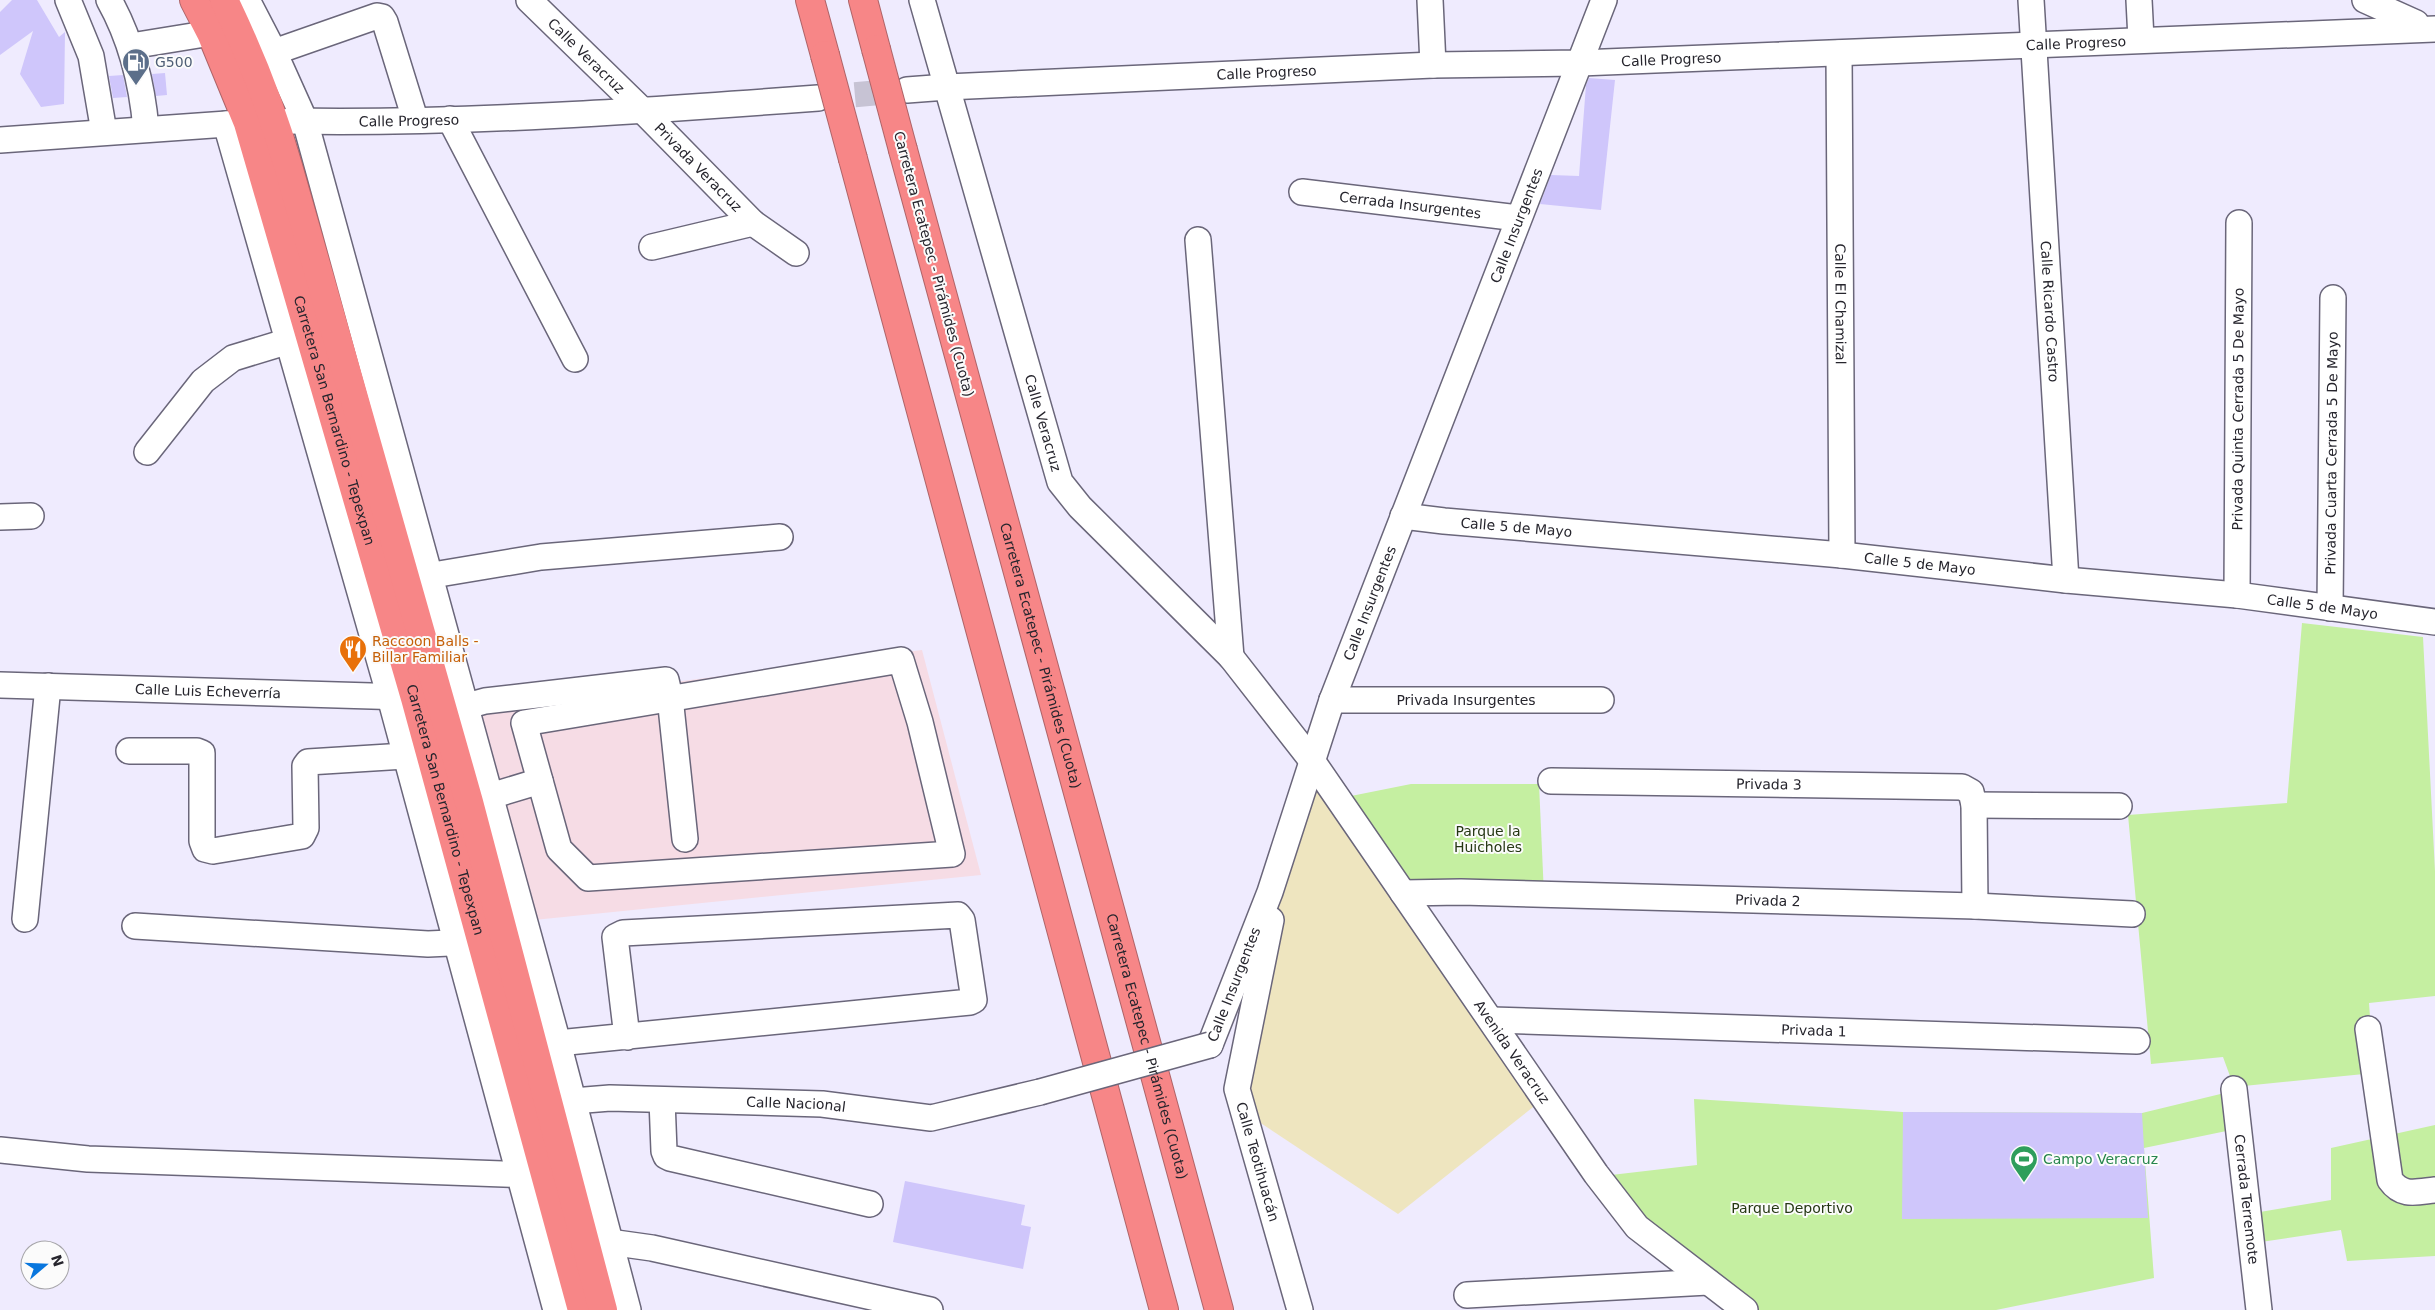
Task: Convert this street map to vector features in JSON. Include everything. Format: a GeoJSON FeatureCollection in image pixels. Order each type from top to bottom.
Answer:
{"type":"FeatureCollection","features":[{"type":"Feature","properties":{"kind":"highway","name":"Carretera San Bernardino - Tepexpan"},"geometry":{"type":"LineString","coordinates":[[194,0],[211,33],[402,697],[469,942],[557,1177],[582,1310]]}},
{"type":"Feature","properties":{"kind":"highway","name":"Carretera San Bernardino - Tepexpan"},"geometry":{"type":"LineString","coordinates":[[224,0],[247,49],[275,121],[418,578],[480,799],[561,1105],[557,1177],[597,1240],[603,1310]]}},
{"type":"Feature","properties":{"kind":"highway"},"geometry":{"type":"LineString","coordinates":[[810,0],[1164,1310]]}},
{"type":"Feature","properties":{"kind":"highway","name":"Carretera Ecatepec - Pirámides (Cuota)"},"geometry":{"type":"LineString","coordinates":[[862,0],[1219,1310]]}},
{"type":"Feature","properties":{"kind":"street"},"geometry":{"type":"LineString","coordinates":[[68,0],[91,56],[104,132]]}},
{"type":"Feature","properties":{"kind":"street"},"geometry":{"type":"LineString","coordinates":[[109,0],[131,46],[139,73],[146,130]]}},
{"type":"Feature","properties":{"kind":"street"},"geometry":{"type":"LineString","coordinates":[[247,0],[274,52],[305,121],[418,578],[541,557],[780,537]]}},
{"type":"Feature","properties":{"kind":"street","name":"Calle Veracruz"},"geometry":{"type":"LineString","coordinates":[[529,0],[644,111]]}},
{"type":"Feature","properties":{"kind":"street","name":"Calle Veracruz"},"geometry":{"type":"LineString","coordinates":[[922,0],[1060,482],[1080,508],[1231,657],[1313,762]]}},
{"type":"Feature","properties":{"kind":"street"},"geometry":{"type":"LineString","coordinates":[[1430,0],[1433,65]]}},
{"type":"Feature","properties":{"kind":"street","name":"Calle Insurgentes"},"geometry":{"type":"LineString","coordinates":[[1040,1092],[1210,1046],[1270,892],[1332,700],[1604,0]]}},
{"type":"Feature","properties":{"kind":"street","name":"Calle Ricardo Castro"},"geometry":{"type":"LineString","coordinates":[[2031,0],[2066,580]]}},
{"type":"Feature","properties":{"kind":"street"},"geometry":{"type":"LineString","coordinates":[[2139,0],[2141,39]]}},
{"type":"Feature","properties":{"kind":"street"},"geometry":{"type":"LineString","coordinates":[[2365,0],[2421,20]]}},
{"type":"Feature","properties":{"kind":"street"},"geometry":{"type":"LineString","coordinates":[[274,52],[377,16],[382,17],[415,119]]}},
{"type":"Feature","properties":{"kind":"street","name":"Calle Progreso"},"geometry":{"type":"LineString","coordinates":[[907,90],[1433,65],[1580,63],[2141,39],[2421,20]]}},
{"type":"Feature","properties":{"kind":"street"},"geometry":{"type":"LineString","coordinates":[[131,46],[211,33]]}},
{"type":"Feature","properties":{"kind":"street","name":"Calle El Chamizal"},"geometry":{"type":"LineString","coordinates":[[1839,52],[1842,556]]}},
{"type":"Feature","properties":{"kind":"street","name":"Calle Progreso"},"geometry":{"type":"LineString","coordinates":[[0,140],[275,121],[415,119],[644,111],[818,98]]}},
{"type":"Feature","properties":{"kind":"street","name":"Privada Veracruz"},"geometry":{"type":"LineString","coordinates":[[644,111],[753,223],[796,253]]}},
{"type":"Feature","properties":{"kind":"street"},"geometry":{"type":"LineString","coordinates":[[450,118],[574,359]]}},
{"type":"Feature","properties":{"kind":"street","name":"Cerrada Insurgentes"},"geometry":{"type":"LineString","coordinates":[[1302,192],[1518,218]]}},
{"type":"Feature","properties":{"kind":"street","name":"Privada Veracruz"},"geometry":{"type":"LineString","coordinates":[[652,247],[753,223]]}},
{"type":"Feature","properties":{"kind":"street","name":"Privada Quinta Cerrada 5 De Mayo"},"geometry":{"type":"LineString","coordinates":[[2237,595],[2239,223]]}},
{"type":"Feature","properties":{"kind":"street"},"geometry":{"type":"LineString","coordinates":[[1198,240],[1231,657]]}},
{"type":"Feature","properties":{"kind":"street","name":"Privada Cuarta Cerrada 5 De Mayo"},"geometry":{"type":"LineString","coordinates":[[2330,608],[2333,298]]}},
{"type":"Feature","properties":{"kind":"street"},"geometry":{"type":"LineString","coordinates":[[147,452],[203,381],[233,358],[298,339]]}},
{"type":"Feature","properties":{"kind":"street"},"geometry":{"type":"LineString","coordinates":[[0,517],[31,516]]}},
{"type":"Feature","properties":{"kind":"street","name":"Calle 5 de Mayo"},"geometry":{"type":"LineString","coordinates":[[1402,516],[1842,556],[2066,580],[2237,595],[2435,622]]}},
{"type":"Feature","properties":{"kind":"street"},"geometry":{"type":"LineString","coordinates":[[901,660],[920,722],[952,854],[588,878],[559,849],[524,723],[670,697],[901,660]]}},
{"type":"Feature","properties":{"kind":"street"},"geometry":{"type":"LineString","coordinates":[[454,709],[484,701],[663,679],[668,684],[670,697],[685,839]]}},
{"type":"Feature","properties":{"kind":"street","name":"Calle Luis Echeverría"},"geometry":{"type":"LineString","coordinates":[[0,685],[402,697]]}},
{"type":"Feature","properties":{"kind":"street"},"geometry":{"type":"LineString","coordinates":[[25,920],[48,686]]}},
{"type":"Feature","properties":{"kind":"street","name":"Privada Insurgentes"},"geometry":{"type":"LineString","coordinates":[[1332,700],[1601,700]]}},
{"type":"Feature","properties":{"kind":"street"},"geometry":{"type":"LineString","coordinates":[[129,751],[197,751],[202,754],[202,840],[205,849],[213,851],[302,836],[306,828],[305,766],[308,762],[418,756]]}},
{"type":"Feature","properties":{"kind":"street","name":"Avenida Veracruz"},"geometry":{"type":"LineString","coordinates":[[1313,762],[1596,1174],[1638,1227],[1745,1310]]}},
{"type":"Feature","properties":{"kind":"street"},"geometry":{"type":"LineString","coordinates":[[540,781],[480,799],[558,1043],[561,1105],[597,1240],[628,1310]]}},
{"type":"Feature","properties":{"kind":"street","name":"Privada 3"},"geometry":{"type":"LineString","coordinates":[[1551,782],[1962,787],[1971,792],[1974,805]]}},
{"type":"Feature","properties":{"kind":"street"},"geometry":{"type":"LineString","coordinates":[[1975,906],[1974,805],[2119,806]]}},
{"type":"Feature","properties":{"kind":"street","name":"Calle Teotihuacán"},"geometry":{"type":"LineString","coordinates":[[1270,892],[1271,923],[1237,1089],[1300,1310]]}},
{"type":"Feature","properties":{"kind":"street","name":"Privada 2"},"geometry":{"type":"LineString","coordinates":[[1403,893],[1461,892],[1975,906],[2132,914]]}},
{"type":"Feature","properties":{"kind":"street"},"geometry":{"type":"LineString","coordinates":[[558,1043],[627,1037],[970,1002],[974,1000],[962,920],[958,915],[623,934],[616,938],[627,1037]]}},
{"type":"Feature","properties":{"kind":"street"},"geometry":{"type":"LineString","coordinates":[[135,926],[428,944],[469,942],[519,1175],[556,1310]]}},
{"type":"Feature","properties":{"kind":"street","name":"Privada 1"},"geometry":{"type":"LineString","coordinates":[[1492,1020],[2137,1041]]}},
{"type":"Feature","properties":{"kind":"street"},"geometry":{"type":"LineString","coordinates":[[2368,1029],[2390,1180],[2395,1188],[2404,1193],[2435,1190]]}},
{"type":"Feature","properties":{"kind":"street","name":"Cerrada Terremote"},"geometry":{"type":"LineString","coordinates":[[2234,1088],[2259,1310]]}},
{"type":"Feature","properties":{"kind":"street","name":"Calle Nacional"},"geometry":{"type":"LineString","coordinates":[[561,1105],[610,1098],[822,1104],[931,1118],[1040,1092]]}},
{"type":"Feature","properties":{"kind":"street"},"geometry":{"type":"LineString","coordinates":[[662,1100],[664,1150],[666,1156],[670,1158],[870,1204]]}},
{"type":"Feature","properties":{"kind":"street"},"geometry":{"type":"LineString","coordinates":[[0,1150],[88,1159],[557,1177]]}},
{"type":"Feature","properties":{"kind":"street"},"geometry":{"type":"LineString","coordinates":[[597,1240],[652,1248],[930,1310]]}},
{"type":"Feature","properties":{"kind":"street"},"geometry":{"type":"LineString","coordinates":[[1467,1295],[1519,1301],[1708,1282]]}},
{"type":"Feature","properties":{"kind":"shaded area"},"geometry":{"type":"Polygon","coordinates":[[[922,650],[981,875],[524,921],[466,709],[922,650]]]}},
{"type":"Feature","properties":{"kind":"green space"},"geometry":{"type":"Polygon","coordinates":[[[2302,623],[2423,637],[2435,871],[2435,996],[2369,1003],[2374,1073],[2234,1087],[2223,1057],[2151,1064],[2128,815],[2287,803],[2302,623]]]}},
{"type":"Feature","properties":{"kind":"green space","name":"Parque la Huicholes"},"geometry":{"type":"Polygon","coordinates":[[[1411,784],[1539,784],[1544,895],[1402,889],[1341,798],[1411,784]]]}},
{"type":"Feature","properties":{"kind":"green space","name":"Parque Deportivo"},"geometry":{"type":"Polygon","coordinates":[[[2237,1090],[2241,1128],[2144,1148],[2154,1278],[1996,1310],[1750,1310],[1594,1177],[1697,1165],[1694,1099],[1903,1112],[2142,1113],[2237,1090]]]}},
{"type":"Feature","properties":{"kind":"green space"},"geometry":{"type":"Polygon","coordinates":[[[2435,1125],[2435,1256],[2347,1261],[2341,1230],[2261,1242],[2260,1212],[2331,1200],[2331,1148],[2435,1125]]]}},
{"type":"Feature","properties":{"kind":"sand"},"geometry":{"type":"Polygon","coordinates":[[[1318,770],[1542,1100],[1398,1214],[1244,1112],[1238,1093],[1290,841],[1318,770]]]}},
{"type":"Feature","properties":{"kind":"building"},"geometry":{"type":"Polygon","coordinates":[[[12,0],[37,0],[59,37],[65,32],[64,104],[41,107],[20,74],[33,31],[0,55],[0,12],[12,0]]]}},
{"type":"Feature","properties":{"kind":"building"},"geometry":{"type":"Polygon","coordinates":[[[165,73],[167,95],[156,96],[152,74],[165,73]]]}},
{"type":"Feature","properties":{"kind":"building"},"geometry":{"type":"Polygon","coordinates":[[[123,75],[127,97],[113,98],[109,76],[123,75]]]}},
{"type":"Feature","properties":{"kind":"building"},"geometry":{"type":"Polygon","coordinates":[[[1589,78],[1615,80],[1601,210],[1540,204],[1551,175],[1579,176],[1586,85],[1589,78]]]}},
{"type":"Feature","properties":{"kind":"building","name":"Campo Veracruz"},"geometry":{"type":"Polygon","coordinates":[[[1903,1112],[2142,1113],[2148,1218],[1902,1219],[1903,1112]]]}},
{"type":"Feature","properties":{"kind":"building"},"geometry":{"type":"Polygon","coordinates":[[[905,1181],[1025,1205],[1021,1225],[1031,1227],[1023,1269],[893,1242],[905,1181]]]}},
{"type":"Feature","properties":{"kind":"tunnel"},"geometry":{"type":"LineString","coordinates":[[818,98],[907,90]]}},
{"type":"Feature","properties":{"kind":"place","name":"G500"},"geometry":{"type":"Point","coordinates":[136,86]}},
{"type":"Feature","properties":{"kind":"place","name":"Raccoon Balls - Billar Familiar"},"geometry":{"type":"Point","coordinates":[353,673]}},
{"type":"Feature","properties":{"kind":"place","name":"Campo Veracruz"},"geometry":{"type":"Point","coordinates":[2024,1183]}}]}
